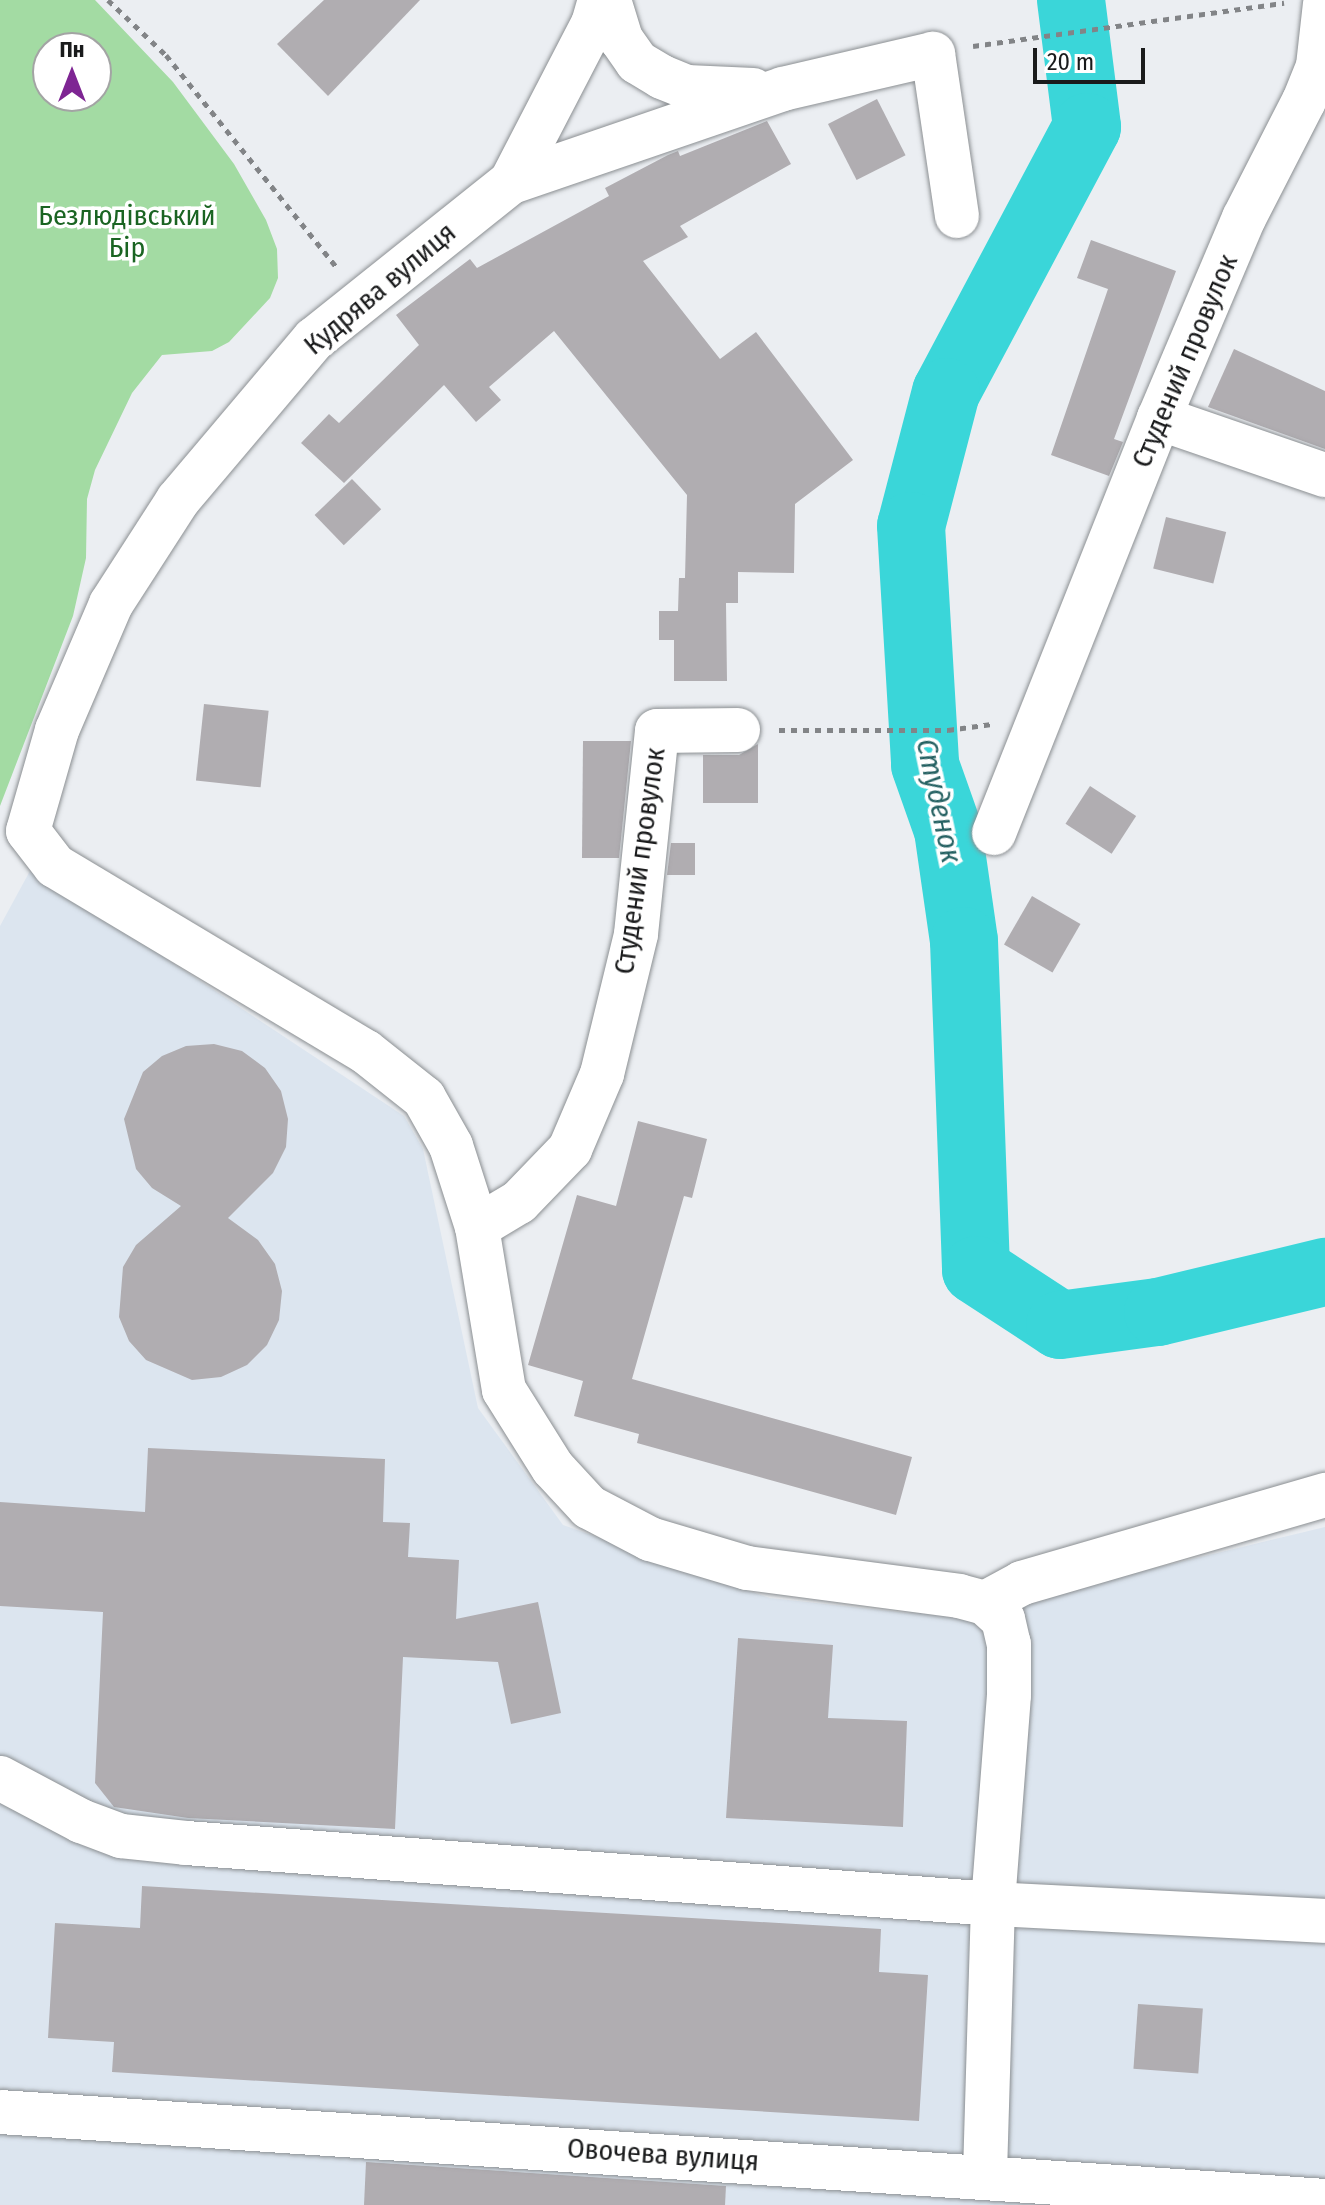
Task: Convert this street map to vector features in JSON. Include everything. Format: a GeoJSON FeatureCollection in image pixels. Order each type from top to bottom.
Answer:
{"type":"FeatureCollection","features":[{"type":"Feature","properties":{"kind":"street"},"geometry":{"type":"LineString","coordinates":[[511,182],[593,24],[600,0]]}},
{"type":"Feature","properties":{"kind":"street"},"geometry":{"type":"LineString","coordinates":[[609,0],[621,39],[637,62],[662,77],[721,91],[783,89]]}},
{"type":"Feature","properties":{"kind":"street","name":"Студений провулок"},"geometry":{"type":"LineString","coordinates":[[994,833],[1042,720],[1159,418],[1244,218],[1304,101],[1318,66],[1308,3]]}},
{"type":"Feature","properties":{"kind":"street","name":"Кудрява вулиця"},"geometry":{"type":"LineString","coordinates":[[477,1227],[451,1146],[424,1098],[366,1052],[55,866],[28,831],[57,730],[111,604],[178,500],[314,339],[511,182],[783,89],[933,54]]}},
{"type":"Feature","properties":{"kind":"street"},"geometry":{"type":"LineString","coordinates":[[933,54],[957,216]]}},
{"type":"Feature","properties":{"kind":"street"},"geometry":{"type":"LineString","coordinates":[[1159,418],[1325,475]]}},
{"type":"Feature","properties":{"kind":"street","name":"Студений провулок"},"geometry":{"type":"LineString","coordinates":[[477,1227],[519,1202],[570,1149],[602,1074],[636,934],[657,731],[738,730]]}},
{"type":"Feature","properties":{"kind":"street"},"geometry":{"type":"LineString","coordinates":[[477,1227],[504,1390],[553,1468],[589,1507],[650,1539],[747,1568],[985,1603],[1003,1619],[1009,1644],[993,1904],[985,2176]]}},
{"type":"Feature","properties":{"kind":"street"},"geometry":{"type":"LineString","coordinates":[[985,1603],[1022,1583],[1325,1495]]}},
{"type":"Feature","properties":{"kind":"street"},"geometry":{"type":"LineString","coordinates":[[0,1778],[81,1821],[121,1836],[993,1904],[1325,1921]]}},
{"type":"Feature","properties":{"kind":"street","name":"Овочева вулиця"},"geometry":{"type":"LineString","coordinates":[[0,2112],[1325,2201]]}},
{"type":"Feature","properties":{"kind":"path"},"geometry":{"type":"LineString","coordinates":[[108,0],[166,55],[362,299]]}},
{"type":"Feature","properties":{"kind":"path"},"geometry":{"type":"LineString","coordinates":[[933,54],[1024,37],[1308,3]]}},
{"type":"Feature","properties":{"kind":"path"},"geometry":{"type":"LineString","coordinates":[[738,730],[948,730]]}},
{"type":"Feature","properties":{"kind":"shaded area"},"geometry":{"type":"Polygon","coordinates":[[[31,869],[404,1116],[423,1149],[478,1408],[563,1525],[770,1598],[908,1613],[1056,1592],[1325,1527],[1325,2205],[0,2205],[0,926],[31,869]]]}},
{"type":"Feature","properties":{"kind":"green space","name":"Безлюдівський Бір"},"geometry":{"type":"Polygon","coordinates":[[[0,0],[95,0],[173,82],[234,164],[266,220],[277,249],[278,278],[270,298],[229,342],[212,351],[162,355],[132,393],[95,470],[87,499],[86,558],[73,616],[0,806],[0,0]]]}},
{"type":"Feature","properties":{"kind":"building"},"geometry":{"type":"Polygon","coordinates":[[[324,0],[420,0],[328,96],[277,44],[324,0]]]}},
{"type":"Feature","properties":{"kind":"building"},"geometry":{"type":"Polygon","coordinates":[[[877,99],[906,155],[857,180],[828,124],[877,99]]]}},
{"type":"Feature","properties":{"kind":"building"},"geometry":{"type":"Polygon","coordinates":[[[767,121],[791,164],[680,226],[688,237],[643,261],[720,359],[756,332],[853,460],[795,504],[794,573],[738,572],[738,603],[726,603],[727,681],[674,681],[674,640],[659,640],[659,611],[678,611],[679,578],[685,578],[687,495],[554,331],[489,387],[501,400],[476,422],[444,385],[344,483],[301,443],[329,414],[339,423],[419,345],[396,315],[470,259],[477,268],[609,196],[605,188],[668,155],[678,151],[680,156],[767,121]]]}},
{"type":"Feature","properties":{"kind":"building"},"geometry":{"type":"Polygon","coordinates":[[[1091,240],[1176,271],[1114,439],[1123,442],[1109,476],[1051,455],[1108,289],[1077,278],[1091,240]]]}},
{"type":"Feature","properties":{"kind":"building"},"geometry":{"type":"Polygon","coordinates":[[[1234,349],[1325,391],[1325,449],[1208,407],[1234,349]]]}},
{"type":"Feature","properties":{"kind":"building"},"geometry":{"type":"Polygon","coordinates":[[[352,479],[381,509],[344,545],[315,515],[352,479]]]}},
{"type":"Feature","properties":{"kind":"building"},"geometry":{"type":"Polygon","coordinates":[[[1166,517],[1226,532],[1213,583],[1153,568],[1166,517]]]}},
{"type":"Feature","properties":{"kind":"building"},"geometry":{"type":"Polygon","coordinates":[[[204,704],[269,711],[261,787],[196,781],[204,704]]]}},
{"type":"Feature","properties":{"kind":"building"},"geometry":{"type":"Polygon","coordinates":[[[583,741],[631,741],[619,858],[582,858],[583,741]]]}},
{"type":"Feature","properties":{"kind":"building"},"geometry":{"type":"Polygon","coordinates":[[[758,744],[758,803],[703,803],[703,755],[739,755],[758,744]]]}},
{"type":"Feature","properties":{"kind":"building"},"geometry":{"type":"Polygon","coordinates":[[[1090,786],[1136,816],[1112,854],[1065,824],[1090,786]]]}},
{"type":"Feature","properties":{"kind":"building"},"geometry":{"type":"Polygon","coordinates":[[[671,843],[695,843],[695,875],[667,875],[671,843]]]}},
{"type":"Feature","properties":{"kind":"building"},"geometry":{"type":"Polygon","coordinates":[[[1032,896],[1080,924],[1052,972],[1004,944],[1032,896]]]}},
{"type":"Feature","properties":{"kind":"building"},"geometry":{"type":"Polygon","coordinates":[[[214,1044],[242,1051],[265,1068],[281,1091],[288,1119],[286,1147],[273,1173],[228,1218],[258,1240],[275,1264],[282,1291],[279,1320],[267,1345],[247,1365],[221,1377],[192,1380],[146,1360],[129,1341],[119,1317],[123,1267],[136,1245],[181,1206],[152,1188],[136,1169],[124,1119],[143,1072],[162,1056],[186,1046],[214,1044]]]}},
{"type":"Feature","properties":{"kind":"building"},"geometry":{"type":"Polygon","coordinates":[[[638,1121],[707,1139],[692,1198],[684,1196],[632,1379],[912,1457],[896,1515],[637,1443],[639,1434],[574,1416],[583,1381],[528,1365],[577,1195],[616,1206],[638,1121]]]}},
{"type":"Feature","properties":{"kind":"building"},"geometry":{"type":"Polygon","coordinates":[[[148,1448],[385,1459],[383,1522],[410,1523],[408,1557],[459,1560],[456,1619],[538,1602],[561,1713],[511,1724],[498,1662],[403,1657],[395,1829],[188,1818],[114,1807],[95,1783],[103,1612],[0,1606],[0,1502],[145,1512],[148,1448]]]}},
{"type":"Feature","properties":{"kind":"building"},"geometry":{"type":"Polygon","coordinates":[[[738,1638],[833,1645],[828,1718],[907,1721],[903,1827],[726,1818],[738,1638]]]}},
{"type":"Feature","properties":{"kind":"building"},"geometry":{"type":"Polygon","coordinates":[[[142,1886],[881,1929],[879,1972],[928,1975],[919,2121],[112,2072],[114,2042],[48,2038],[55,1923],[140,1928],[142,1886]]]}},
{"type":"Feature","properties":{"kind":"building"},"geometry":{"type":"Polygon","coordinates":[[[1138,2004],[1203,2009],[1198,2073],[1133,2069],[1138,2004]]]}},
{"type":"Feature","properties":{"kind":"building"},"geometry":{"type":"Polygon","coordinates":[[[366,2162],[726,2186],[725,2205],[364,2205],[366,2162]]]}},
{"type":"Feature","properties":{"kind":"waterway","name":"Студенок"},"geometry":{"type":"LineString","coordinates":[[1071,0],[1087,127],[946,392],[911,526],[925,765],[948,830],[964,941],[976,1270],[1060,1325],[1158,1312],[1325,1272]]}}]}
